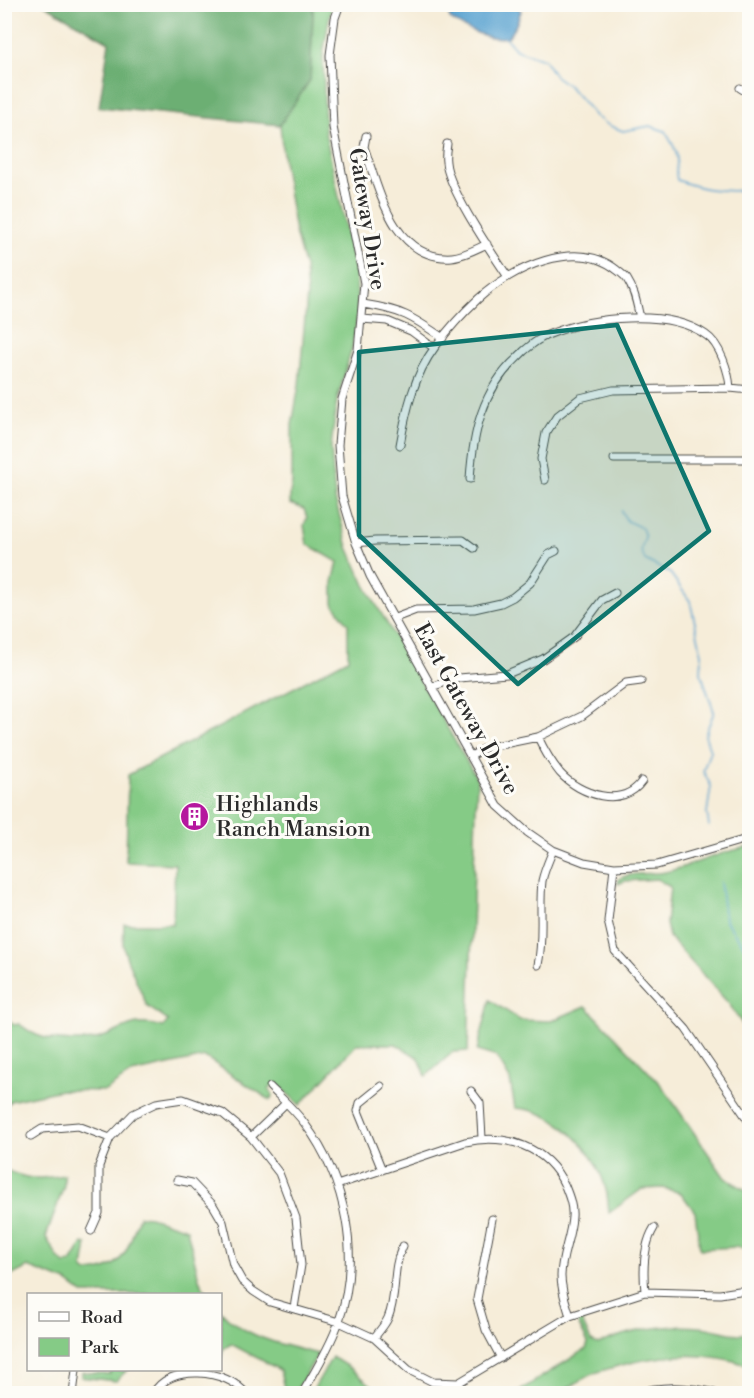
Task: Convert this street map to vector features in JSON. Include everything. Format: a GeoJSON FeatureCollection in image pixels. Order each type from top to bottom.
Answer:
{"type":"FeatureCollection","features":[{"type":"Feature","properties":{"kind":"street","name":"Gateway Drive"},"geometry":{"type":"LineString","coordinates":[[340,4],[335,18],[330,55],[333,127],[364,283],[358,350],[342,399],[338,445],[342,496],[356,543]]}},
{"type":"Feature","properties":{"kind":"street"},"geometry":{"type":"LineString","coordinates":[[740,88],[750,94]]}},
{"type":"Feature","properties":{"kind":"street"},"geometry":{"type":"LineString","coordinates":[[366,136],[364,147],[389,217],[407,241],[419,250],[437,256],[452,257],[466,254],[487,244]]}},
{"type":"Feature","properties":{"kind":"street"},"geometry":{"type":"LineString","coordinates":[[447,144],[446,164],[451,182],[508,277]]}},
{"type":"Feature","properties":{"kind":"street"},"geometry":{"type":"LineString","coordinates":[[400,445],[407,409],[417,380],[434,348],[478,299],[508,277],[561,256],[584,255],[608,263],[627,278],[636,297],[640,318]]}},
{"type":"Feature","properties":{"kind":"street"},"geometry":{"type":"LineString","coordinates":[[363,304],[389,308],[409,315],[443,338]]}},
{"type":"Feature","properties":{"kind":"street"},"geometry":{"type":"LineString","coordinates":[[470,479],[472,444],[481,410],[493,387],[516,358],[548,335],[584,323],[640,318],[679,322],[708,336],[729,373],[730,388]]}},
{"type":"Feature","properties":{"kind":"street"},"geometry":{"type":"LineString","coordinates":[[362,319],[387,321],[411,331],[434,348]]}},
{"type":"Feature","properties":{"kind":"street"},"geometry":{"type":"LineString","coordinates":[[545,480],[541,459],[546,433],[557,416],[580,398],[613,390],[730,388],[750,390]]}},
{"type":"Feature","properties":{"kind":"street"},"geometry":{"type":"LineString","coordinates":[[614,459],[750,459]]}},
{"type":"Feature","properties":{"kind":"street"},"geometry":{"type":"LineString","coordinates":[[356,543],[463,540],[474,548]]}},
{"type":"Feature","properties":{"kind":"street","name":"East Gateway Drive"},"geometry":{"type":"LineString","coordinates":[[356,543],[370,576],[498,806],[527,832],[553,850],[584,862],[614,867]]}},
{"type":"Feature","properties":{"kind":"street"},"geometry":{"type":"LineString","coordinates":[[395,618],[416,610],[474,609],[501,603],[530,584],[548,555],[556,551]]}},
{"type":"Feature","properties":{"kind":"street"},"geometry":{"type":"LineString","coordinates":[[430,687],[459,678],[507,674],[543,658],[574,637],[602,600],[615,593]]}},
{"type":"Feature","properties":{"kind":"street"},"geometry":{"type":"LineString","coordinates":[[471,756],[485,748],[538,737],[582,716],[626,683],[641,681]]}},
{"type":"Feature","properties":{"kind":"street"},"geometry":{"type":"LineString","coordinates":[[538,737],[562,775],[586,791],[605,797],[620,796],[635,791],[642,781]]}},
{"type":"Feature","properties":{"kind":"street"},"geometry":{"type":"LineString","coordinates":[[750,838],[657,865],[614,867],[608,921],[615,951],[686,1029],[750,1123]]}},
{"type":"Feature","properties":{"kind":"street"},"geometry":{"type":"LineString","coordinates":[[538,965],[542,949],[540,923],[542,879],[553,850]]}},
{"type":"Feature","properties":{"kind":"street"},"geometry":{"type":"LineString","coordinates":[[381,1086],[360,1103],[358,1111],[382,1170]]}},
{"type":"Feature","properties":{"kind":"street"},"geometry":{"type":"LineString","coordinates":[[270,1087],[305,1124],[320,1146],[337,1185],[346,1218],[349,1255],[339,1322],[329,1346],[302,1394]]}},
{"type":"Feature","properties":{"kind":"street"},"geometry":{"type":"LineString","coordinates":[[471,1090],[480,1103],[482,1138]]}},
{"type":"Feature","properties":{"kind":"street"},"geometry":{"type":"LineString","coordinates":[[91,1231],[99,1213],[99,1166],[110,1138],[133,1114],[156,1103],[183,1099],[222,1113],[251,1137],[279,1173],[296,1218],[301,1265],[294,1308]]}},
{"type":"Feature","properties":{"kind":"street"},"geometry":{"type":"LineString","coordinates":[[251,1137],[286,1103]]}},
{"type":"Feature","properties":{"kind":"street"},"geometry":{"type":"LineString","coordinates":[[31,1136],[42,1129],[78,1126],[110,1138]]}},
{"type":"Feature","properties":{"kind":"street"},"geometry":{"type":"LineString","coordinates":[[337,1185],[482,1138],[500,1138],[530,1148],[549,1162],[559,1174],[571,1202],[572,1216],[561,1274],[564,1298],[570,1316]]}},
{"type":"Feature","properties":{"kind":"street"},"geometry":{"type":"LineString","coordinates":[[177,1180],[192,1183],[213,1205],[223,1222],[233,1265],[242,1281],[253,1291],[270,1302],[339,1322],[374,1338],[409,1370],[433,1382],[458,1383],[570,1316],[645,1292],[720,1294],[739,1291]]}},
{"type":"Feature","properties":{"kind":"street"},"geometry":{"type":"LineString","coordinates":[[492,1219],[477,1299],[486,1330],[501,1358]]}},
{"type":"Feature","properties":{"kind":"street"},"geometry":{"type":"LineString","coordinates":[[645,1292],[643,1276],[647,1239],[654,1228]]}},
{"type":"Feature","properties":{"kind":"street"},"geometry":{"type":"LineString","coordinates":[[374,1338],[388,1319],[397,1257],[403,1246]]}},
{"type":"Feature","properties":{"kind":"street"},"geometry":{"type":"LineString","coordinates":[[73,1394],[76,1371]]}},
{"type":"Feature","properties":{"kind":"street"},"geometry":{"type":"LineString","coordinates":[[153,1394],[156,1388],[175,1376],[203,1372],[214,1374],[240,1387],[246,1394]]}},
{"type":"Feature","properties":{"kind":"street"},"geometry":{"type":"LineString","coordinates":[[634,1394],[646,1389],[675,1388],[719,1394]]}},
{"type":"Feature","properties":{"kind":"highlighted area"},"geometry":{"type":"Polygon","coordinates":[[[617,325],[709,531],[518,684],[359,535],[359,352],[617,325]]]}},
{"type":"Feature","properties":{"kind":"green space"},"geometry":{"type":"Polygon","coordinates":[[[45,5],[312,5],[310,80],[280,125],[99,107],[109,42],[45,5]]]}},
{"type":"Feature","properties":{"kind":"green space"},"geometry":{"type":"Polygon","coordinates":[[[312,5],[333,5],[323,55],[325,132],[356,276],[358,313],[352,348],[337,400],[331,447],[335,499],[348,547],[365,585],[477,779],[468,1051],[453,1052],[426,1076],[419,1058],[396,1044],[357,1044],[300,1105],[276,1083],[269,1089],[273,1095],[270,1100],[205,1057],[132,1073],[105,1091],[61,1090],[10,1101],[5,1108],[5,1017],[14,1025],[19,1024],[36,1035],[70,1041],[94,1040],[136,1024],[163,1027],[168,1021],[147,1006],[123,945],[124,924],[173,924],[175,864],[126,862],[128,775],[348,659],[348,624],[333,603],[333,582],[338,562],[307,544],[304,525],[307,518],[304,509],[290,504],[292,425],[299,385],[307,295],[305,268],[295,232],[284,166],[280,125],[310,80],[312,5]]]}},
{"type":"Feature","properties":{"kind":"green space"},"geometry":{"type":"Polygon","coordinates":[[[749,847],[749,876],[746,876],[744,903],[750,920],[749,1034],[729,1004],[669,937],[666,924],[670,887],[657,879],[625,881],[618,884],[619,879],[630,875],[665,872],[749,847]]]}},
{"type":"Feature","properties":{"kind":"green space"},"geometry":{"type":"Polygon","coordinates":[[[490,1000],[520,1020],[551,1021],[586,1006],[662,1086],[725,1178],[749,1192],[749,1250],[736,1247],[700,1249],[695,1212],[681,1193],[663,1188],[642,1189],[609,1213],[607,1193],[601,1175],[584,1147],[560,1124],[546,1116],[531,1110],[515,1108],[510,1080],[497,1057],[477,1051],[490,1000]]]}},
{"type":"Feature","properties":{"kind":"green space"},"geometry":{"type":"Polygon","coordinates":[[[4,1169],[20,1176],[34,1178],[64,1175],[64,1186],[46,1237],[58,1258],[65,1264],[71,1263],[83,1243],[87,1244],[83,1268],[87,1272],[110,1267],[117,1262],[128,1247],[139,1216],[150,1217],[187,1229],[199,1279],[206,1293],[82,1293],[67,1282],[28,1267],[5,1279],[4,1169]]]}},
{"type":"Feature","properties":{"kind":"green space"},"geometry":{"type":"Polygon","coordinates":[[[222,1312],[241,1328],[253,1334],[279,1344],[318,1354],[295,1393],[285,1393],[280,1370],[231,1344],[223,1349],[222,1354],[222,1312]]]}},
{"type":"Feature","properties":{"kind":"green space"},"geometry":{"type":"Polygon","coordinates":[[[581,1319],[591,1341],[598,1344],[635,1332],[673,1326],[705,1328],[737,1334],[749,1333],[749,1366],[711,1357],[672,1356],[613,1367],[595,1373],[554,1394],[516,1393],[586,1349],[588,1343],[577,1321],[581,1319]]]}},
{"type":"Feature","properties":{"kind":"green space"},"geometry":{"type":"Polygon","coordinates":[[[332,1357],[381,1393],[318,1393],[313,1390],[332,1357]]]}},
{"type":"Feature","properties":{"kind":"green space"},"geometry":{"type":"Polygon","coordinates":[[[111,1371],[126,1371],[116,1381],[81,1377],[82,1372],[110,1374],[111,1371]]]}},
{"type":"Feature","properties":{"kind":"water"},"geometry":{"type":"Polygon","coordinates":[[[516,4],[521,11],[516,25],[508,37],[501,38],[486,36],[463,27],[450,19],[448,10],[451,5],[516,4]]]}},
{"type":"Feature","properties":{"kind":"waterway"},"geometry":{"type":"LineString","coordinates":[[505,37],[516,50],[544,59],[555,76],[569,86],[595,116],[608,125],[623,131],[650,126],[665,131],[676,152],[677,180],[712,190],[750,190]]}},
{"type":"Feature","properties":{"kind":"waterway"},"geometry":{"type":"LineString","coordinates":[[621,511],[627,521],[642,528],[645,537],[641,550],[645,560],[670,573],[690,601],[702,654],[701,673],[714,712],[705,735],[710,751],[703,771],[711,786],[707,813],[709,826]]}},
{"type":"Feature","properties":{"kind":"waterway"},"geometry":{"type":"LineString","coordinates":[[720,882],[725,920],[750,954]]}},
{"type":"Feature","properties":{"kind":"place","name":"Highlands Ranch Mansion"},"geometry":{"type":"Point","coordinates":[195,817]}}]}
